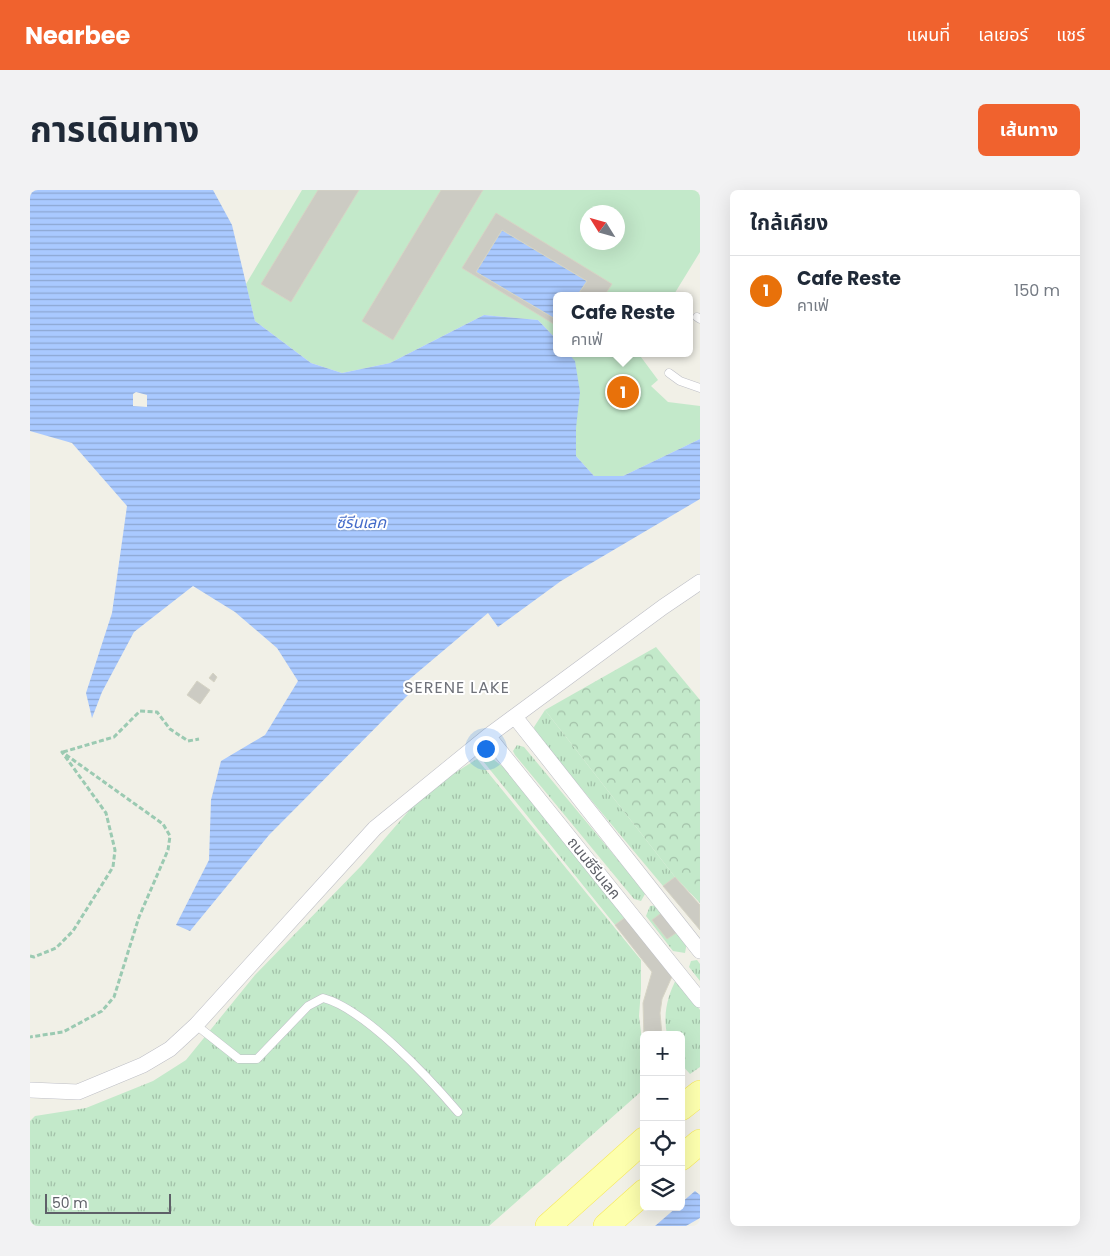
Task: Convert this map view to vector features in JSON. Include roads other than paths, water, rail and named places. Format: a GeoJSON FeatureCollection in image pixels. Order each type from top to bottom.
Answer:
{"type":"FeatureCollection","features":[{"type":"Feature","properties":{"kind":"main road"},"geometry":{"type":"LineString","coordinates":[[685,1105],[700,1093]]}},
{"type":"Feature","properties":{"kind":"main road"},"geometry":{"type":"LineString","coordinates":[[548,1226],[640,1144]]}},
{"type":"Feature","properties":{"kind":"main road"},"geometry":{"type":"LineString","coordinates":[[606,1226],[640,1196]]}},
{"type":"Feature","properties":{"kind":"street"},"geometry":{"type":"LineString","coordinates":[[30,1090],[78,1092],[143,1065],[170,1049],[196,1025],[375,828],[488,736],[663,607],[700,582]]}},
{"type":"Feature","properties":{"kind":"street","name":"ถนนซีรีนเลค"},"geometry":{"type":"LineString","coordinates":[[515,717],[700,951]]}},
{"type":"Feature","properties":{"kind":"street","name":"ถนนซีรีนเลค"},"geometry":{"type":"LineString","coordinates":[[488,736],[700,1000]]}},
{"type":"Feature","properties":{"kind":"lane"},"geometry":{"type":"LineString","coordinates":[[669,373],[680,381],[700,388]]}},
{"type":"Feature","properties":{"kind":"lane"},"geometry":{"type":"LineString","coordinates":[[196,1025],[239,1059],[257,1059],[308,1006],[323,998],[334,1001],[369,1025],[410,1061],[458,1112]]}},
{"type":"Feature","properties":{"kind":"water","name":"ซีรีนเลค"},"geometry":{"type":"Polygon","coordinates":[[[30,190],[213,190],[232,225],[255,321],[311,363],[342,373],[390,363],[484,315],[538,320],[553,336],[553,357],[572,357],[575,361],[580,392],[576,428],[576,456],[594,476],[623,476],[700,439],[700,499],[561,581],[498,627],[488,613],[405,683],[409,694],[269,835],[190,931],[176,925],[209,860],[211,800],[221,761],[265,735],[298,681],[277,648],[235,612],[193,586],[134,632],[102,692],[92,718],[86,693],[112,613],[127,506],[72,443],[30,431],[30,190]],[[136,392],[133,394],[133,406],[147,407],[147,395],[136,392]]]}},
{"type":"Feature","properties":{"kind":"water"},"geometry":{"type":"Polygon","coordinates":[[[502,230],[587,281],[580,292],[553,292],[553,318],[476,272],[502,230]]]}},
{"type":"Feature","properties":{"kind":"water"},"geometry":{"type":"Polygon","coordinates":[[[695,1191],[700,1195],[700,1218],[686,1226],[655,1226],[672,1211],[685,1211],[685,1200],[695,1191]]]}},
{"type":"Feature","properties":{"kind":"place","name":"Cafe Reste"},"geometry":{"type":"Point","coordinates":[623,392]}},
{"type":"Feature","properties":{"kind":"district","name":"SERENE LAKE"},"geometry":{"type":"Point","coordinates":[457,687]}}]}
